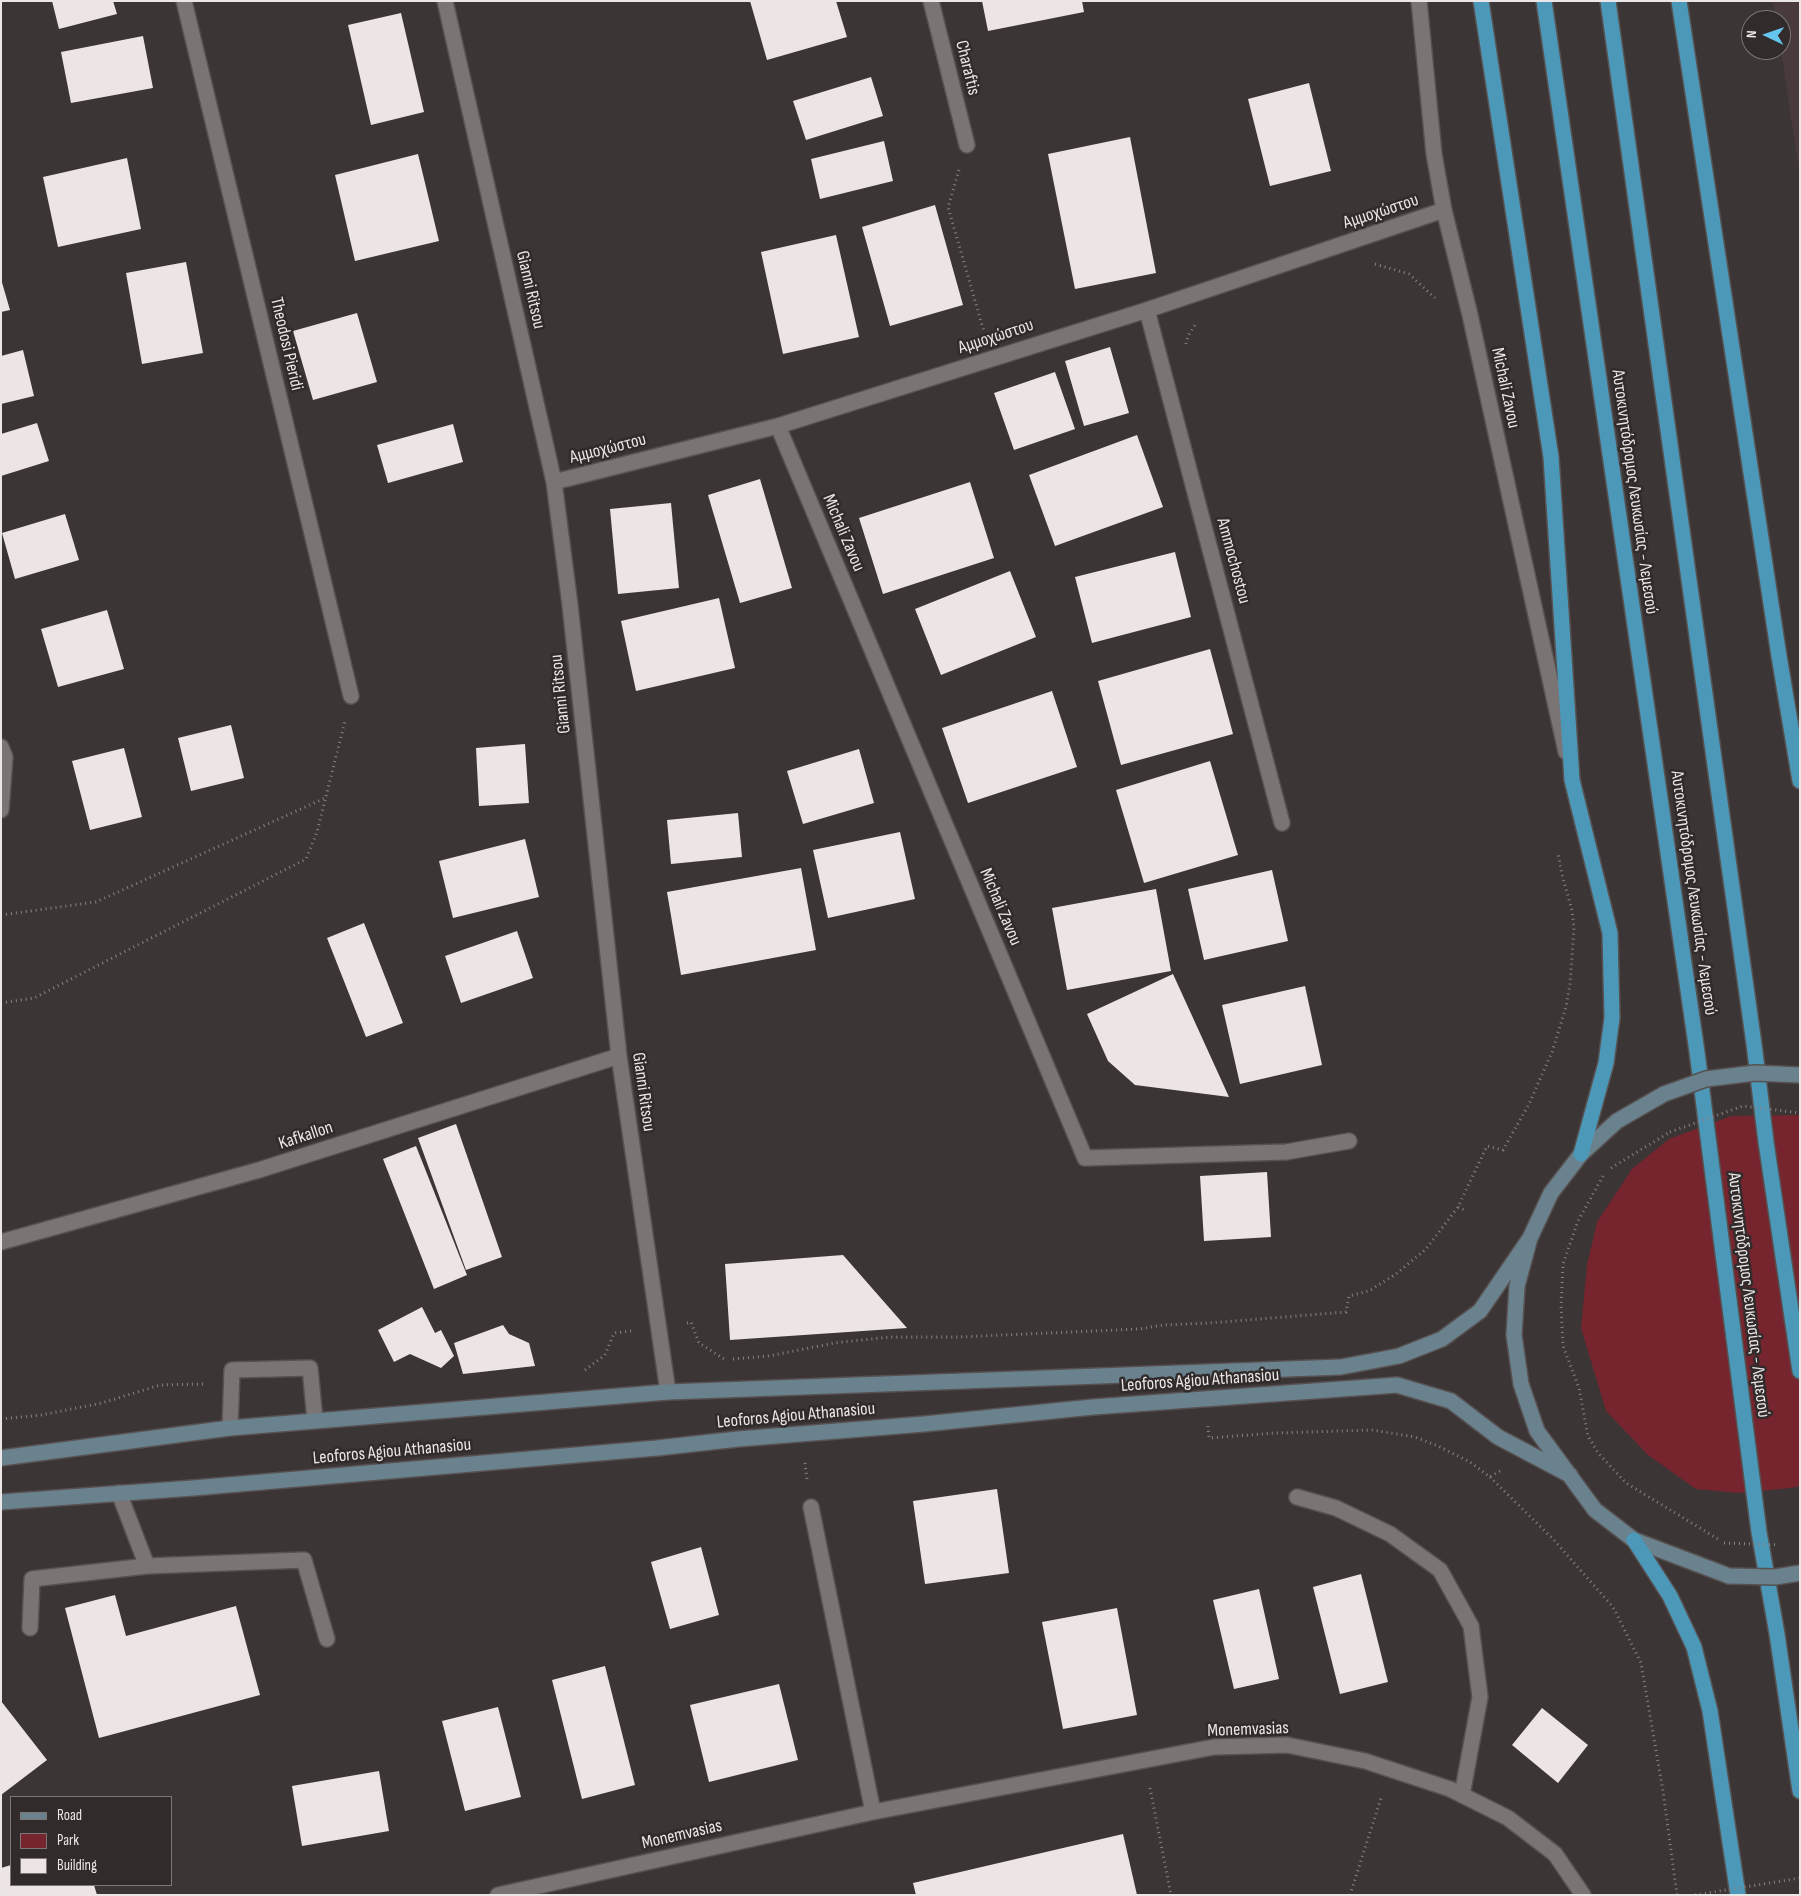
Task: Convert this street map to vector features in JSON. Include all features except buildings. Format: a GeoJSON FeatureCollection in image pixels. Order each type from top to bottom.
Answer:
{"type":"FeatureCollection","features":[{"type":"Feature","properties":{"kind":"highway"},"geometry":{"type":"LineString","coordinates":[[1481,1],[1551,457],[1572,780],[1610,933],[1612,1018],[1606,1063],[1581,1154]]}},
{"type":"Feature","properties":{"kind":"highway","name":"Αυτοκινητόδρομος Λευκωσίας - Λεμεσού"},"geometry":{"type":"LineString","coordinates":[[1544,1],[1697,1052],[1759,1532],[1777,1634],[1800,1791]]}},
{"type":"Feature","properties":{"kind":"highway"},"geometry":{"type":"LineString","coordinates":[[1608,1],[1754,1044],[1766,1142],[1800,1371]]}},
{"type":"Feature","properties":{"kind":"highway"},"geometry":{"type":"LineString","coordinates":[[1679,1],[1800,781]]}},
{"type":"Feature","properties":{"kind":"highway"},"geometry":{"type":"LineString","coordinates":[[1634,1540],[1670,1596],[1694,1647],[1710,1711],[1738,1895]]}},
{"type":"Feature","properties":{"kind":"main road"},"geometry":{"type":"LineString","coordinates":[[1800,1075],[1755,1073],[1706,1079],[1664,1094],[1617,1121],[1581,1154],[1551,1193],[1530,1238],[1517,1286],[1514,1335],[1521,1384],[1537,1431],[1595,1510],[1634,1540],[1729,1576],[1775,1577],[1800,1573]]}},
{"type":"Feature","properties":{"kind":"main road","name":"Leoforos Agiou Athanasiou"},"geometry":{"type":"LineString","coordinates":[[1,1458],[230,1428],[668,1392],[1342,1367],[1398,1356],[1442,1339],[1480,1311],[1530,1238]]}},
{"type":"Feature","properties":{"kind":"main road","name":"Leoforos Agiou Athanasiou"},"geometry":{"type":"LineString","coordinates":[[1,1502],[618,1452],[738,1439],[914,1425],[1093,1407],[1397,1385],[1451,1401],[1498,1437],[1570,1475]]}},
{"type":"Feature","properties":{"kind":"street","name":"Theodosi Pieridi"},"geometry":{"type":"LineString","coordinates":[[184,1],[351,696]]}},
{"type":"Feature","properties":{"kind":"street","name":"Gianni Ritsou"},"geometry":{"type":"LineString","coordinates":[[445,1],[554,482],[571,615],[618,1056],[668,1392]]}},
{"type":"Feature","properties":{"kind":"street","name":"Charaftis"},"geometry":{"type":"LineString","coordinates":[[931,1],[967,145]]}},
{"type":"Feature","properties":{"kind":"street","name":"Michali Zavou"},"geometry":{"type":"LineString","coordinates":[[1419,1],[1434,154],[1444,210],[1470,315],[1572,780]]}},
{"type":"Feature","properties":{"kind":"street","name":"Αμμοχώστου"},"geometry":{"type":"LineString","coordinates":[[554,482],[778,426],[1147,310],[1444,210]]}},
{"type":"Feature","properties":{"kind":"street","name":"Ammochostou"},"geometry":{"type":"LineString","coordinates":[[1147,310],[1282,823]]}},
{"type":"Feature","properties":{"kind":"street","name":"Michali Zavou"},"geometry":{"type":"LineString","coordinates":[[778,426],[1085,1158],[1286,1152],[1349,1141]]}},
{"type":"Feature","properties":{"kind":"street"},"geometry":{"type":"LineString","coordinates":[[1,747],[5,757],[1,810]]}},
{"type":"Feature","properties":{"kind":"street","name":"Kafkallon"},"geometry":{"type":"LineString","coordinates":[[1,1242],[259,1170],[618,1056]]}},
{"type":"Feature","properties":{"kind":"street"},"geometry":{"type":"LineString","coordinates":[[230,1428],[232,1370],[310,1368],[315,1420]]}},
{"type":"Feature","properties":{"kind":"street"},"geometry":{"type":"LineString","coordinates":[[119,1493],[147,1566]]}},
{"type":"Feature","properties":{"kind":"street"},"geometry":{"type":"LineString","coordinates":[[1296,1497],[1336,1508],[1390,1534],[1440,1570],[1449,1586],[1471,1626],[1480,1697],[1462,1795]]}},
{"type":"Feature","properties":{"kind":"street"},"geometry":{"type":"LineString","coordinates":[[811,1507],[873,1812]]}},
{"type":"Feature","properties":{"kind":"street"},"geometry":{"type":"LineString","coordinates":[[30,1628],[32,1579],[147,1566],[304,1560],[326,1638]]}},
{"type":"Feature","properties":{"kind":"street","name":"Monemvasias"},"geometry":{"type":"LineString","coordinates":[[498,1895],[873,1812],[1214,1748],[1287,1745],[1365,1761],[1450,1789],[1508,1818],[1555,1854],[1583,1895]]}},
{"type":"Feature","properties":{"kind":"path"},"geometry":{"type":"LineString","coordinates":[[967,145],[948,207],[992,359]]}},
{"type":"Feature","properties":{"kind":"path"},"geometry":{"type":"LineString","coordinates":[[1373,264],[1409,274],[1436,299]]}},
{"type":"Feature","properties":{"kind":"path"},"geometry":{"type":"LineString","coordinates":[[1162,367],[1183,361],[1188,336],[1196,322]]}},
{"type":"Feature","properties":{"kind":"path"},"geometry":{"type":"LineString","coordinates":[[1,1004],[34,998],[306,859],[317,832],[351,696]]}},
{"type":"Feature","properties":{"kind":"path"},"geometry":{"type":"LineString","coordinates":[[1,915],[96,902],[325,798]]}},
{"type":"Feature","properties":{"kind":"path"},"geometry":{"type":"LineString","coordinates":[[584,1370],[606,1355],[614,1334],[691,1322],[699,1343],[724,1359],[769,1356],[834,1343],[890,1337],[959,1337],[1139,1329],[1163,1325],[1346,1312],[1349,1296],[1369,1291],[1396,1274],[1426,1249],[1458,1207],[1487,1146],[1503,1150],[1524,1112],[1552,1052],[1566,1007],[1571,975],[1574,928],[1572,910],[1562,875],[1558,851]]}},
{"type":"Feature","properties":{"kind":"path"},"geometry":{"type":"LineString","coordinates":[[1787,1546],[1724,1543],[1663,1507],[1626,1482],[1598,1453],[1588,1436],[1580,1388],[1563,1346],[1561,1306],[1563,1258],[1578,1221],[1605,1172],[1670,1132],[1743,1106],[1800,1113]]}},
{"type":"Feature","properties":{"kind":"path"},"geometry":{"type":"LineString","coordinates":[[1458,1207],[1464,1210]]}},
{"type":"Feature","properties":{"kind":"path"},"geometry":{"type":"LineString","coordinates":[[1,1419],[40,1415],[102,1403],[160,1385],[232,1383]]}},
{"type":"Feature","properties":{"kind":"path"},"geometry":{"type":"LineString","coordinates":[[1581,1441],[1588,1436]]}},
{"type":"Feature","properties":{"kind":"path"},"geometry":{"type":"LineString","coordinates":[[1490,1477],[1554,1540],[1613,1607],[1641,1663],[1663,1790],[1677,1895]]}},
{"type":"Feature","properties":{"kind":"path"},"geometry":{"type":"LineString","coordinates":[[1144,1761],[1171,1895]]}},
{"type":"Feature","properties":{"kind":"path"},"geometry":{"type":"LineString","coordinates":[[1350,1895],[1390,1770]]}},
{"type":"Feature","properties":{"kind":"path"},"geometry":{"type":"LineString","coordinates":[[1696,1895],[1800,1878]]}},
{"type":"Feature","properties":{"kind":"shaded area"},"geometry":{"type":"Polygon","coordinates":[[[1773,1],[1800,1],[1800,179],[1782,60],[1791,60],[1791,10],[1774,10],[1773,1]]]}},
{"type":"Feature","properties":{"kind":"green space"},"geometry":{"type":"Polygon","coordinates":[[[1800,1115],[1800,1486],[1738,1493],[1696,1489],[1648,1455],[1606,1411],[1581,1328],[1587,1265],[1597,1222],[1632,1169],[1669,1139],[1731,1116],[1800,1115]]]}}]}
